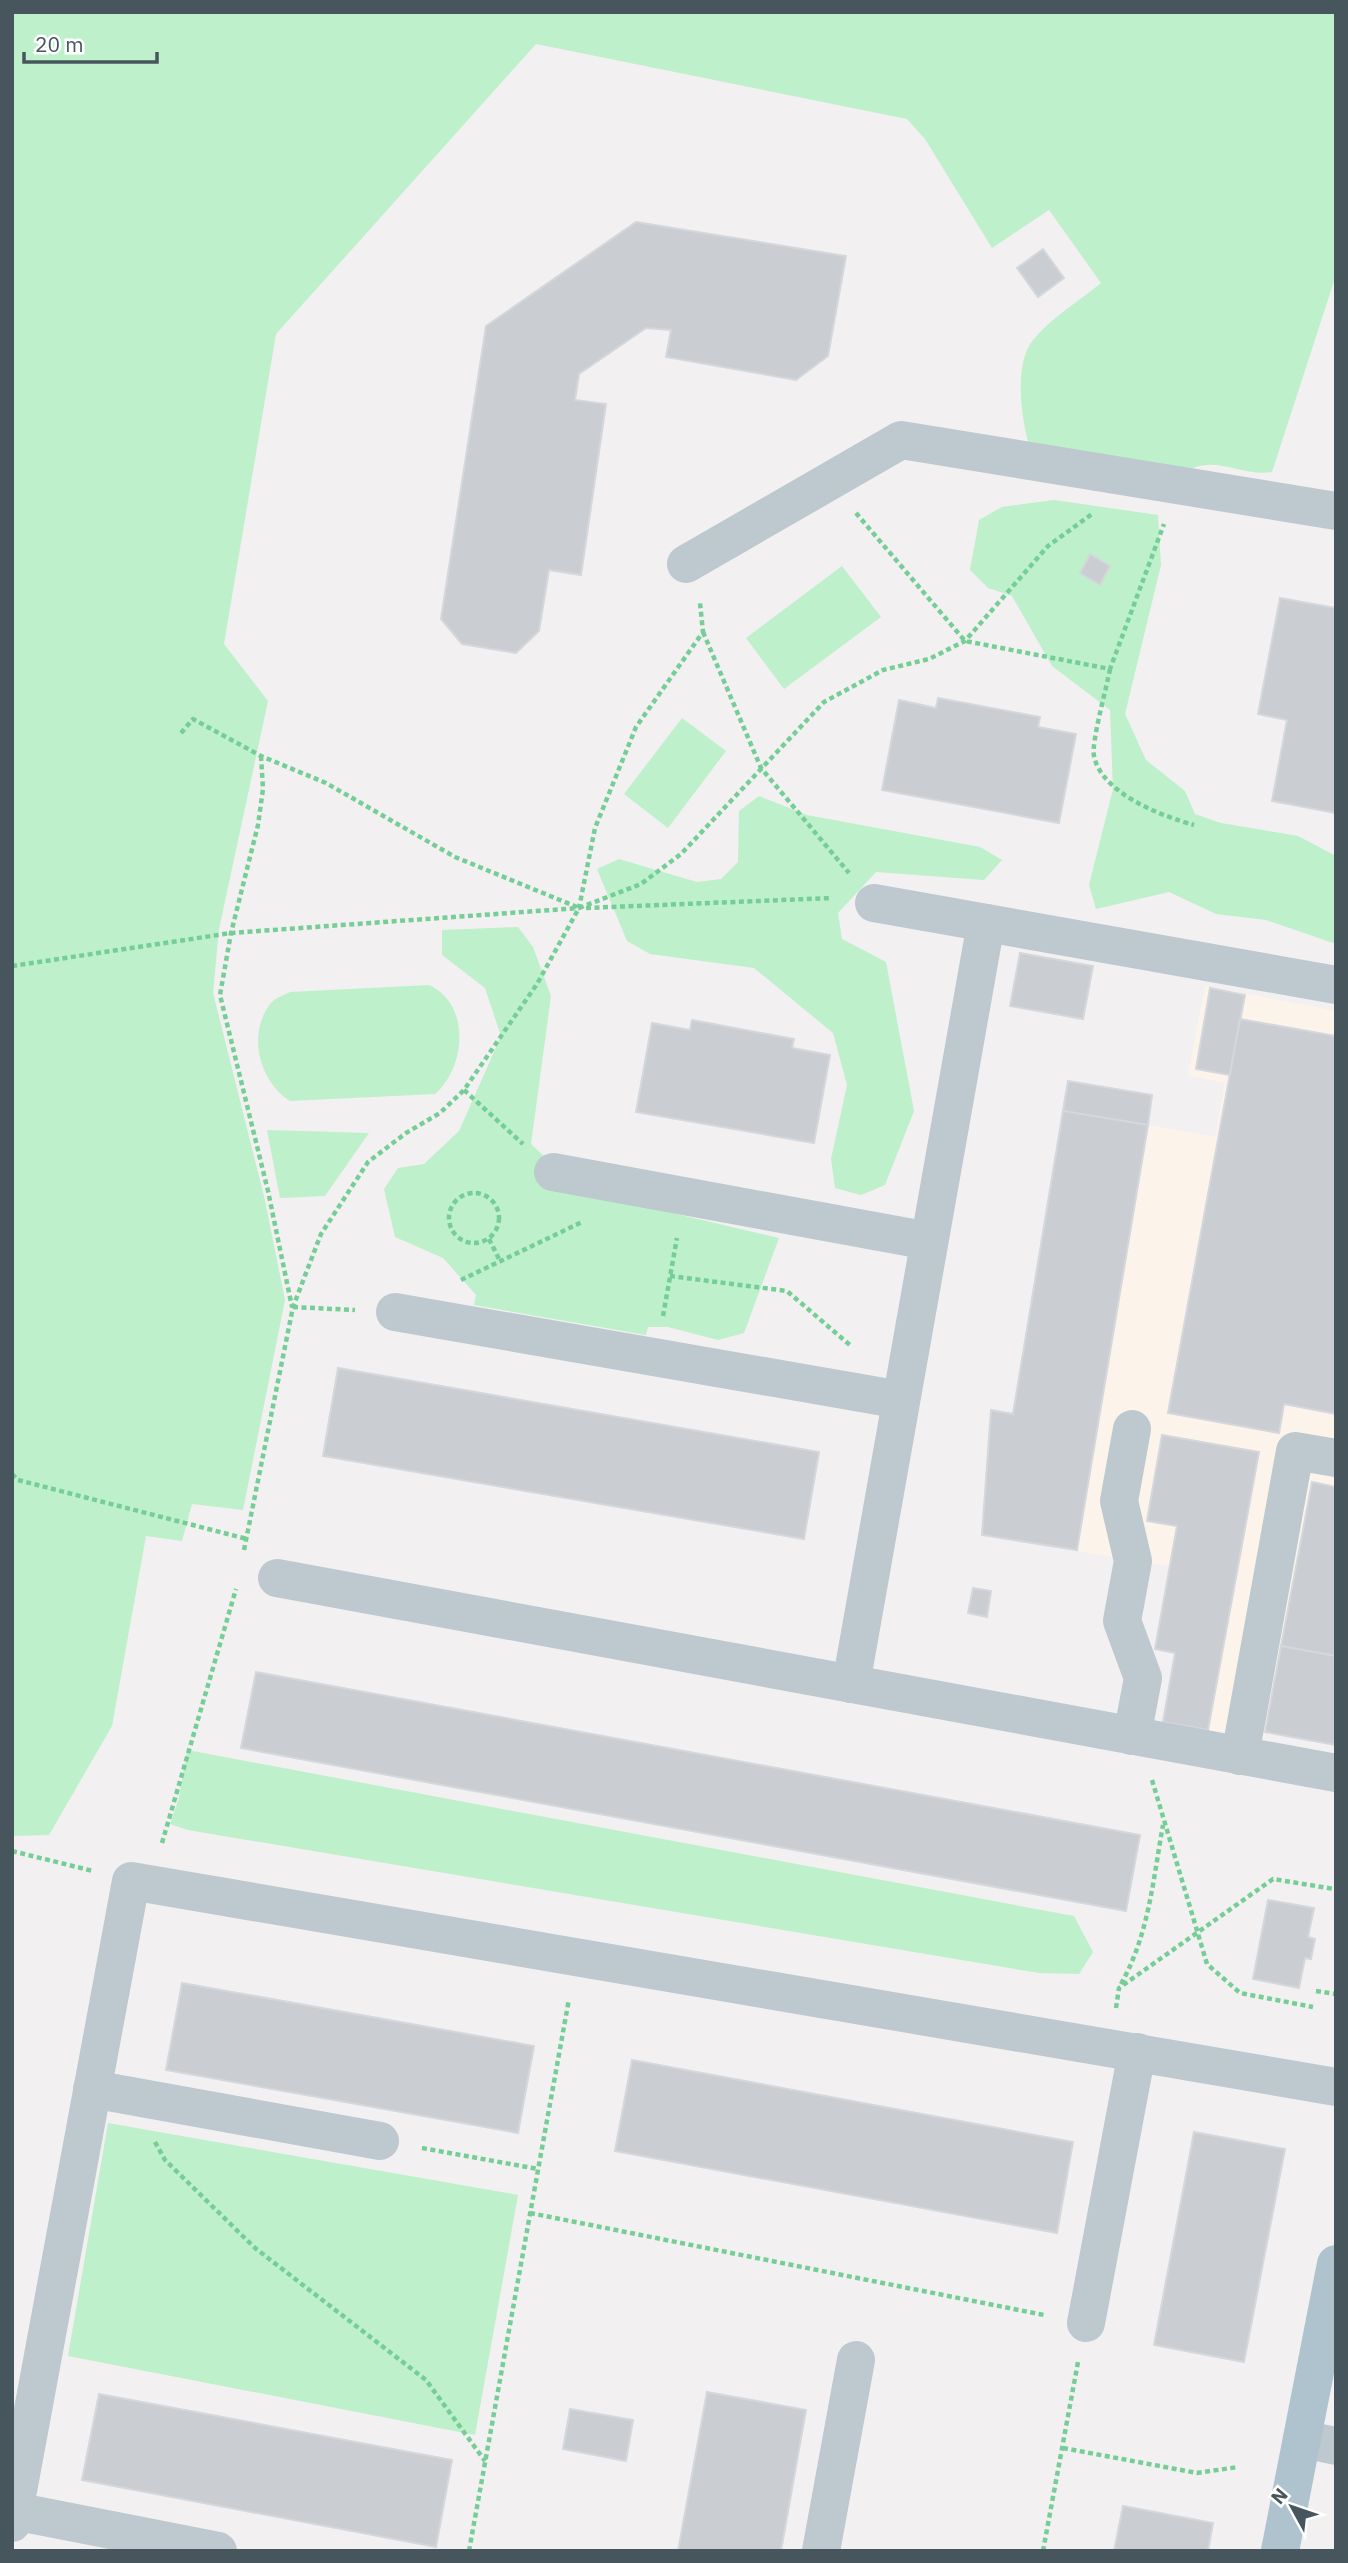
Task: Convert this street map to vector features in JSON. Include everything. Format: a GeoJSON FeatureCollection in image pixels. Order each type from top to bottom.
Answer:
{"type":"FeatureCollection","features":[{"type":"Feature","properties":{"kind":"main road"},"geometry":{"type":"LineString","coordinates":[[1280,2551],[1319,2442],[1336,2264]]}},
{"type":"Feature","properties":{"kind":"lane"},"geometry":{"type":"LineString","coordinates":[[686,564],[901,440],[1139,482],[1336,511]]}},
{"type":"Feature","properties":{"kind":"lane"},"geometry":{"type":"LineString","coordinates":[[874,903],[1336,985]]}},
{"type":"Feature","properties":{"kind":"lane"},"geometry":{"type":"LineString","coordinates":[[851,1684],[986,923]]}},
{"type":"Feature","properties":{"kind":"lane"},"geometry":{"type":"LineString","coordinates":[[553,1172],[929,1241]]}},
{"type":"Feature","properties":{"kind":"lane"},"geometry":{"type":"LineString","coordinates":[[395,1312],[656,1357],[902,1395]]}},
{"type":"Feature","properties":{"kind":"lane"},"geometry":{"type":"LineString","coordinates":[[1132,1429],[1119,1502],[1133,1561],[1122,1621],[1143,1678],[1139,1737]]}},
{"type":"Feature","properties":{"kind":"lane"},"geometry":{"type":"LineString","coordinates":[[1240,1756],[1295,1451],[1336,1458]]}},
{"type":"Feature","properties":{"kind":"lane"},"geometry":{"type":"LineString","coordinates":[[277,1578],[1336,1773]]}},
{"type":"Feature","properties":{"kind":"lane"},"geometry":{"type":"LineString","coordinates":[[218,2551],[13,2517],[111,2093],[140,1882],[1336,2087]]}},
{"type":"Feature","properties":{"kind":"lane"},"geometry":{"type":"LineString","coordinates":[[1086,2323],[1123,2050]]}},
{"type":"Feature","properties":{"kind":"lane"},"geometry":{"type":"LineString","coordinates":[[111,2093],[380,2141]]}},
{"type":"Feature","properties":{"kind":"lane"},"geometry":{"type":"LineString","coordinates":[[821,2551],[856,2360]]}},
{"type":"Feature","properties":{"kind":"path"},"geometry":{"type":"LineString","coordinates":[[829,482],[965,641],[1110,669]]}},
{"type":"Feature","properties":{"kind":"path"},"geometry":{"type":"LineString","coordinates":[[181,733],[193,719],[261,756],[326,783],[455,858],[579,908],[641,884],[681,854],[824,702],[883,670],[929,659],[965,641],[1048,546],[1139,482]]}},
{"type":"Feature","properties":{"kind":"path"},"geometry":{"type":"LineString","coordinates":[[1178,487],[1110,669],[1094,755],[1108,782],[1158,816],[1194,825]]}},
{"type":"Feature","properties":{"kind":"path"},"geometry":{"type":"LineString","coordinates":[[686,564],[699,586],[703,632],[761,768],[874,903]]}},
{"type":"Feature","properties":{"kind":"path"},"geometry":{"type":"LineString","coordinates":[[242,1561],[293,1307],[321,1234],[368,1162],[406,1133],[440,1113],[464,1090],[537,984],[579,908],[595,828],[636,727],[703,632]]}},
{"type":"Feature","properties":{"kind":"path"},"geometry":{"type":"LineString","coordinates":[[261,756],[263,789],[258,825],[231,933],[220,995],[293,1307]]}},
{"type":"Feature","properties":{"kind":"path"},"geometry":{"type":"LineString","coordinates":[[12,966],[231,933],[579,908],[820,896],[874,903]]}},
{"type":"Feature","properties":{"kind":"path"},"geometry":{"type":"LineString","coordinates":[[464,1090],[553,1172]]}},
{"type":"Feature","properties":{"kind":"path"},"geometry":{"type":"LineString","coordinates":[[453,1284],[619,1204],[623,1185]]}},
{"type":"Feature","properties":{"kind":"path"},"geometry":{"type":"LineString","coordinates":[[471,1192],[485,1195],[495,1203],[500,1216],[498,1229],[489,1240],[476,1244],[463,1242],[453,1233],[448,1221],[450,1207],[459,1197],[471,1192]]}},
{"type":"Feature","properties":{"kind":"path"},"geometry":{"type":"LineString","coordinates":[[656,1357],[684,1196]]}},
{"type":"Feature","properties":{"kind":"path"},"geometry":{"type":"LineString","coordinates":[[489,1240],[500,1261]]}},
{"type":"Feature","properties":{"kind":"path"},"geometry":{"type":"LineString","coordinates":[[670,1276],[787,1291],[902,1395]]}},
{"type":"Feature","properties":{"kind":"path"},"geometry":{"type":"LineString","coordinates":[[293,1307],[395,1312]]}},
{"type":"Feature","properties":{"kind":"path"},"geometry":{"type":"LineString","coordinates":[[12,1475],[18,1480],[247,1539]]}},
{"type":"Feature","properties":{"kind":"path"},"geometry":{"type":"LineString","coordinates":[[12,1851],[140,1882],[237,1583]]}},
{"type":"Feature","properties":{"kind":"path"},"geometry":{"type":"LineString","coordinates":[[1139,1737],[1207,1964],[1240,1993],[1313,2007]]}},
{"type":"Feature","properties":{"kind":"path"},"geometry":{"type":"LineString","coordinates":[[1123,2050],[1119,1988],[1138,1954],[1152,1901],[1163,1823]]}},
{"type":"Feature","properties":{"kind":"path"},"geometry":{"type":"LineString","coordinates":[[1119,1988],[1273,1878],[1334,1889]]}},
{"type":"Feature","properties":{"kind":"path"},"geometry":{"type":"LineString","coordinates":[[469,2551],[576,1957]]}},
{"type":"Feature","properties":{"kind":"path"},"geometry":{"type":"LineString","coordinates":[[1316,1991],[1336,1994]]}},
{"type":"Feature","properties":{"kind":"path"},"geometry":{"type":"LineString","coordinates":[[111,2093],[165,2160],[254,2248],[426,2380],[485,2461]]}},
{"type":"Feature","properties":{"kind":"path"},"geometry":{"type":"LineString","coordinates":[[380,2141],[538,2169]]}},
{"type":"Feature","properties":{"kind":"path"},"geometry":{"type":"LineString","coordinates":[[530,2213],[1086,2323],[1044,2551]]}},
{"type":"Feature","properties":{"kind":"path"},"geometry":{"type":"LineString","coordinates":[[1063,2448],[1197,2473],[1238,2466]]}},
{"type":"Feature","properties":{"kind":"shaded area"},"geometry":{"type":"Polygon","coordinates":[[[1205,986],[1336,1011],[1336,1745],[1265,1732],[1264,1740],[1163,1722],[1175,1653],[1155,1649],[1169,1566],[982,1535],[991,1410],[1013,1414],[1068,1081],[1152,1095],[1148,1125],[1215,1137],[1225,1083],[1188,1075],[1205,986]]]}},
{"type":"Feature","properties":{"kind":"green space"},"geometry":{"type":"Polygon","coordinates":[[[12,12],[1336,12],[1336,275],[1272,472],[1251,472],[1210,465],[1191,469],[1028,442],[1021,389],[1023,362],[1027,350],[1048,324],[1101,283],[1049,210],[992,248],[925,139],[907,119],[536,44],[276,334],[224,644],[268,701],[219,929],[213,993],[264,1196],[285,1300],[243,1510],[192,1504],[182,1541],[146,1536],[112,1726],[49,1835],[12,1836],[12,12]]]}},
{"type":"Feature","properties":{"kind":"green space"},"geometry":{"type":"Polygon","coordinates":[[[1054,500],[1158,515],[1161,565],[1125,714],[1146,760],[1185,791],[1195,814],[1221,823],[1298,836],[1336,856],[1336,944],[1266,920],[1216,914],[1169,892],[1096,909],[1089,885],[1113,789],[1110,710],[1052,666],[1012,596],[988,588],[970,570],[979,520],[1002,507],[1054,500]]]}},
{"type":"Feature","properties":{"kind":"green space"},"geometry":{"type":"Polygon","coordinates":[[[842,566],[881,617],[784,689],[746,638],[842,566]]]}},
{"type":"Feature","properties":{"kind":"green space"},"geometry":{"type":"Polygon","coordinates":[[[682,718],[726,751],[668,828],[624,794],[682,718]]]}},
{"type":"Feature","properties":{"kind":"green space"},"geometry":{"type":"Polygon","coordinates":[[[759,796],[807,815],[980,847],[1002,860],[984,880],[876,872],[838,913],[842,939],[886,962],[914,1111],[885,1185],[861,1195],[835,1188],[831,1159],[847,1085],[833,1033],[754,968],[650,954],[627,941],[597,869],[619,859],[697,882],[721,879],[738,862],[739,811],[759,796]]]}},
{"type":"Feature","properties":{"kind":"green space"},"geometry":{"type":"Polygon","coordinates":[[[518,927],[533,947],[551,996],[531,1144],[582,1192],[779,1238],[744,1333],[718,1340],[668,1327],[648,1327],[646,1335],[474,1305],[476,1295],[443,1258],[395,1237],[384,1189],[398,1168],[424,1164],[459,1131],[501,1036],[485,988],[442,955],[442,930],[518,927]]]}},
{"type":"Feature","properties":{"kind":"green space"},"geometry":{"type":"Polygon","coordinates":[[[429,985],[443,994],[452,1006],[458,1021],[459,1036],[458,1053],[453,1068],[435,1094],[290,1101],[280,1093],[264,1070],[258,1043],[259,1029],[263,1015],[277,998],[290,992],[429,985]]]}},
{"type":"Feature","properties":{"kind":"green space"},"geometry":{"type":"Polygon","coordinates":[[[267,1130],[369,1133],[325,1196],[280,1198],[267,1130]]]}},
{"type":"Feature","properties":{"kind":"green space"},"geometry":{"type":"Polygon","coordinates":[[[187,1750],[1074,1916],[1093,1952],[1079,1974],[1039,1973],[188,1830],[170,1824],[179,1798],[187,1750]]]}},
{"type":"Feature","properties":{"kind":"green space"},"geometry":{"type":"Polygon","coordinates":[[[108,2123],[518,2195],[475,2435],[68,2356],[108,2123]]]}},
{"type":"Feature","properties":{"kind":"building"},"geometry":{"type":"Polygon","coordinates":[[[636,222],[846,256],[828,356],[796,380],[666,357],[671,330],[646,328],[579,374],[575,400],[606,404],[581,575],[549,570],[539,631],[516,653],[462,644],[441,619],[486,326],[636,222]]]}},
{"type":"Feature","properties":{"kind":"building"},"geometry":{"type":"Polygon","coordinates":[[[1043,249],[1064,278],[1038,297],[1017,268],[1043,249]]]}},
{"type":"Feature","properties":{"kind":"building"},"geometry":{"type":"Polygon","coordinates":[[[1090,554],[1110,566],[1100,585],[1080,573],[1090,554]]]}},
{"type":"Feature","properties":{"kind":"building"},"geometry":{"type":"Polygon","coordinates":[[[1280,598],[1336,608],[1336,813],[1272,801],[1287,720],[1258,714],[1280,598]]]}},
{"type":"Feature","properties":{"kind":"building"},"geometry":{"type":"Polygon","coordinates":[[[938,698],[1040,717],[1038,727],[1076,734],[1059,823],[882,790],[899,700],[936,708],[938,698]]]}},
{"type":"Feature","properties":{"kind":"building"},"geometry":{"type":"Polygon","coordinates":[[[1020,953],[1093,966],[1083,1019],[1010,1006],[1020,953]]]}},
{"type":"Feature","properties":{"kind":"building"},"geometry":{"type":"Polygon","coordinates":[[[1210,988],[1245,995],[1230,1075],[1196,1069],[1210,988]]]}},
{"type":"Feature","properties":{"kind":"building"},"geometry":{"type":"Polygon","coordinates":[[[1240,1019],[1336,1036],[1336,1414],[1284,1404],[1279,1433],[1168,1413],[1240,1019]]]}},
{"type":"Feature","properties":{"kind":"building"},"geometry":{"type":"Polygon","coordinates":[[[692,1020],[794,1039],[792,1048],[830,1055],[814,1143],[636,1112],[652,1023],[690,1030],[692,1020]]]}},
{"type":"Feature","properties":{"kind":"building"},"geometry":{"type":"Polygon","coordinates":[[[1068,1081],[1152,1095],[1148,1125],[1063,1111],[1068,1081]]]}},
{"type":"Feature","properties":{"kind":"building"},"geometry":{"type":"Polygon","coordinates":[[[1063,1111],[1148,1125],[1077,1550],[982,1535],[991,1410],[1013,1414],[1063,1111]]]}},
{"type":"Feature","properties":{"kind":"building"},"geometry":{"type":"Polygon","coordinates":[[[338,1368],[819,1452],[804,1539],[323,1456],[338,1368]]]}},
{"type":"Feature","properties":{"kind":"building"},"geometry":{"type":"Polygon","coordinates":[[[1162,1435],[1259,1452],[1208,1730],[1163,1722],[1175,1653],[1155,1649],[1177,1526],[1147,1521],[1162,1435]]]}},
{"type":"Feature","properties":{"kind":"building"},"geometry":{"type":"Polygon","coordinates":[[[1312,1482],[1336,1487],[1336,1656],[1281,1646],[1312,1482]]]}},
{"type":"Feature","properties":{"kind":"building"},"geometry":{"type":"Polygon","coordinates":[[[973,1588],[991,1591],[987,1617],[968,1613],[973,1588]]]}},
{"type":"Feature","properties":{"kind":"building"},"geometry":{"type":"Polygon","coordinates":[[[1281,1646],[1336,1656],[1336,1745],[1265,1732],[1281,1646]]]}},
{"type":"Feature","properties":{"kind":"building"},"geometry":{"type":"Polygon","coordinates":[[[256,1672],[1140,1835],[1126,1911],[241,1748],[256,1672]]]}},
{"type":"Feature","properties":{"kind":"building"},"geometry":{"type":"Polygon","coordinates":[[[1268,1900],[1314,1908],[1308,1937],[1315,1939],[1311,1959],[1305,1958],[1299,1988],[1253,1979],[1268,1900]]]}},
{"type":"Feature","properties":{"kind":"building"},"geometry":{"type":"Polygon","coordinates":[[[182,1983],[534,2046],[518,2133],[166,2070],[182,1983]]]}},
{"type":"Feature","properties":{"kind":"building"},"geometry":{"type":"Polygon","coordinates":[[[632,2060],[1073,2142],[1057,2233],[615,2151],[632,2060]]]}},
{"type":"Feature","properties":{"kind":"building"},"geometry":{"type":"Polygon","coordinates":[[[1194,2132],[1285,2149],[1244,2362],[1154,2345],[1194,2132]]]}},
{"type":"Feature","properties":{"kind":"building"},"geometry":{"type":"Polygon","coordinates":[[[707,2392],[806,2410],[781,2551],[678,2551],[707,2392]]]}},
{"type":"Feature","properties":{"kind":"building"},"geometry":{"type":"Polygon","coordinates":[[[99,2394],[452,2460],[436,2547],[82,2480],[99,2394]]]}},
{"type":"Feature","properties":{"kind":"building"},"geometry":{"type":"Polygon","coordinates":[[[570,2409],[633,2420],[626,2461],[563,2449],[570,2409]]]}},
{"type":"Feature","properties":{"kind":"building"},"geometry":{"type":"Polygon","coordinates":[[[1123,2506],[1213,2523],[1208,2551],[1114,2551],[1123,2506]]]}}]}
